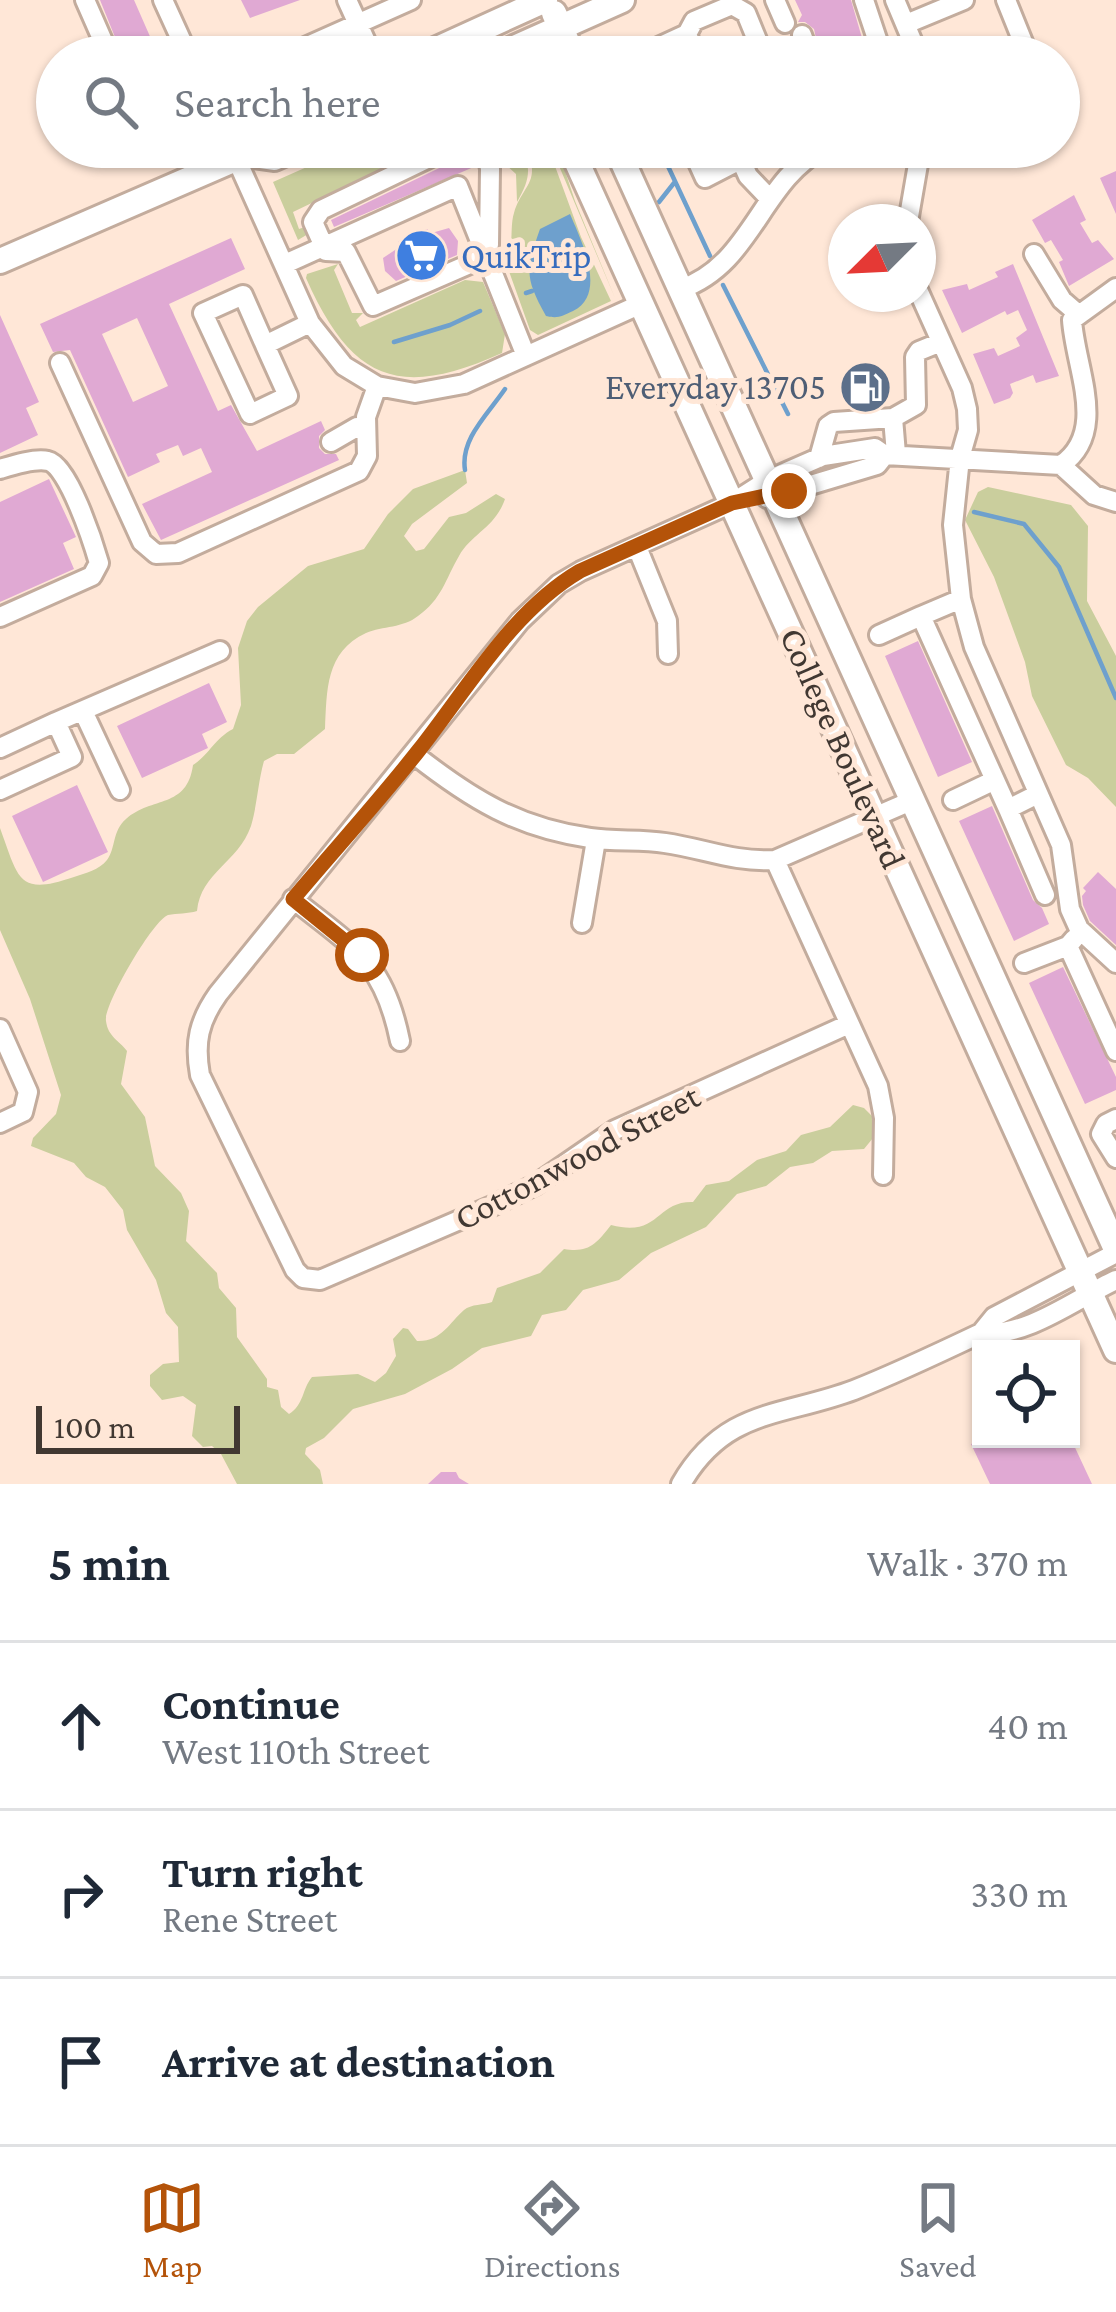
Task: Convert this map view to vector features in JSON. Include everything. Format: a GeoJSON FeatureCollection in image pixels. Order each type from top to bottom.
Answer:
{"type":"FeatureCollection","features":[{"type":"Feature","properties":{"kind":"main road"},"geometry":{"type":"LineString","coordinates":[[457,36],[506,8],[546,0],[564,36]]}},
{"type":"Feature","properties":{"kind":"main road"},"geometry":{"type":"LineString","coordinates":[[547,36],[622,0]]}},
{"type":"Feature","properties":{"kind":"main road"},"geometry":{"type":"LineString","coordinates":[[506,8],[519,36]]}},
{"type":"Feature","properties":{"kind":"main road"},"geometry":{"type":"LineString","coordinates":[[0,261],[206,168]]}},
{"type":"Feature","properties":{"kind":"main road","name":"College Boulevard"},"geometry":{"type":"LineString","coordinates":[[579,168],[1116,1350]]}},
{"type":"Feature","properties":{"kind":"main road","name":"College Boulevard"},"geometry":{"type":"LineString","coordinates":[[626,168],[1116,1251]]}},
{"type":"Feature","properties":{"kind":"street"},"geometry":{"type":"LineString","coordinates":[[85,0],[101,36]]}},
{"type":"Feature","properties":{"kind":"street"},"geometry":{"type":"LineString","coordinates":[[347,0],[364,36]]}},
{"type":"Feature","properties":{"kind":"street"},"geometry":{"type":"LineString","coordinates":[[329,36],[411,0]]}},
{"type":"Feature","properties":{"kind":"street"},"geometry":{"type":"LineString","coordinates":[[775,0],[792,23]]}},
{"type":"Feature","properties":{"kind":"street"},"geometry":{"type":"LineString","coordinates":[[864,0],[876,36]]}},
{"type":"Feature","properties":{"kind":"street"},"geometry":{"type":"LineString","coordinates":[[895,0],[911,36]]}},
{"type":"Feature","properties":{"kind":"street"},"geometry":{"type":"LineString","coordinates":[[906,24],[964,0]]}},
{"type":"Feature","properties":{"kind":"street"},"geometry":{"type":"LineString","coordinates":[[1006,0],[1021,36]]}},
{"type":"Feature","properties":{"kind":"street"},"geometry":{"type":"LineString","coordinates":[[170,2],[182,36]]}},
{"type":"Feature","properties":{"kind":"street"},"geometry":{"type":"LineString","coordinates":[[682,36],[694,21],[732,5],[746,13],[755,36]]}},
{"type":"Feature","properties":{"kind":"street"},"geometry":{"type":"LineString","coordinates":[[247,168],[310,323],[326,348],[370,382],[415,393],[440,391],[641,304]]}},
{"type":"Feature","properties":{"kind":"street"},"geometry":{"type":"LineString","coordinates":[[408,168],[321,210],[313,222],[326,251],[346,252],[373,306],[488,256]]}},
{"type":"Feature","properties":{"kind":"street"},"geometry":{"type":"LineString","coordinates":[[488,256],[490,168]]}},
{"type":"Feature","properties":{"kind":"street"},"geometry":{"type":"LineString","coordinates":[[744,168],[769,198]]}},
{"type":"Feature","properties":{"kind":"street"},"geometry":{"type":"LineString","coordinates":[[681,289],[719,270],[739,250],[769,198],[794,168]]}},
{"type":"Feature","properties":{"kind":"street"},"geometry":{"type":"LineString","coordinates":[[911,204],[917,168]]}},
{"type":"Feature","properties":{"kind":"street"},"geometry":{"type":"LineString","coordinates":[[285,264],[458,187],[526,356]]}},
{"type":"Feature","properties":{"kind":"street"},"geometry":{"type":"LineString","coordinates":[[1034,254],[1062,300],[1077,313]]}},
{"type":"Feature","properties":{"kind":"street"},"geometry":{"type":"LineString","coordinates":[[1060,465],[1076,454],[1087,416],[1072,320],[1116,288]]}},
{"type":"Feature","properties":{"kind":"street"},"geometry":{"type":"LineString","coordinates":[[242,295],[265,345],[288,397],[250,414],[203,313],[242,295]]}},
{"type":"Feature","properties":{"kind":"street"},"geometry":{"type":"LineString","coordinates":[[928,312],[967,409],[953,525],[961,598],[974,647],[1060,845],[1075,938],[1116,1051]]}},
{"type":"Feature","properties":{"kind":"street"},"geometry":{"type":"LineString","coordinates":[[265,345],[310,323]]}},
{"type":"Feature","properties":{"kind":"street"},"geometry":{"type":"LineString","coordinates":[[819,458],[828,426],[834,422],[893,418],[916,405],[915,357],[919,350],[941,342]]}},
{"type":"Feature","properties":{"kind":"street"},"geometry":{"type":"LineString","coordinates":[[59,363],[142,542],[156,554],[178,553],[358,471],[368,456],[365,417],[370,382]]}},
{"type":"Feature","properties":{"kind":"street"},"geometry":{"type":"LineString","coordinates":[[400,1041],[391,997],[362,955],[293,899],[540,601],[580,571],[732,503],[772,488],[877,464],[890,454],[893,418]]}},
{"type":"Feature","properties":{"kind":"street"},"geometry":{"type":"LineString","coordinates":[[331,442],[366,427]]}},
{"type":"Feature","properties":{"kind":"street"},"geometry":{"type":"LineString","coordinates":[[772,488],[819,458],[875,448],[890,454],[1060,465],[1094,495],[1116,502]]}},
{"type":"Feature","properties":{"kind":"street"},"geometry":{"type":"LineString","coordinates":[[0,469],[46,460],[58,466],[99,563],[92,576],[0,617]]}},
{"type":"Feature","properties":{"kind":"street"},"geometry":{"type":"LineString","coordinates":[[637,547],[668,621],[668,654]]}},
{"type":"Feature","properties":{"kind":"street"},"geometry":{"type":"LineString","coordinates":[[879,635],[961,598]]}},
{"type":"Feature","properties":{"kind":"street"},"geometry":{"type":"LineString","coordinates":[[921,616],[1046,895]]}},
{"type":"Feature","properties":{"kind":"street"},"geometry":{"type":"LineString","coordinates":[[0,748],[220,651]]}},
{"type":"Feature","properties":{"kind":"street"},"geometry":{"type":"LineString","coordinates":[[83,710],[120,790]]}},
{"type":"Feature","properties":{"kind":"street"},"geometry":{"type":"LineString","coordinates":[[0,790],[72,757],[56,722]]}},
{"type":"Feature","properties":{"kind":"street"},"geometry":{"type":"LineString","coordinates":[[415,755],[464,794],[535,826],[596,840],[634,838],[678,845],[724,859],[775,860],[910,801]]}},
{"type":"Feature","properties":{"kind":"street"},"geometry":{"type":"LineString","coordinates":[[953,800],[995,780]]}},
{"type":"Feature","properties":{"kind":"street"},"geometry":{"type":"LineString","coordinates":[[1008,808],[1038,794]]}},
{"type":"Feature","properties":{"kind":"street"},"geometry":{"type":"LineString","coordinates":[[582,923],[596,840]]}},
{"type":"Feature","properties":{"kind":"street"},"geometry":{"type":"LineString","coordinates":[[775,860],[878,1086],[884,1118],[883,1175]]}},
{"type":"Feature","properties":{"kind":"street","name":"Cottonwood Street"},"geometry":{"type":"LineString","coordinates":[[293,899],[205,1013],[197,1031],[196,1052],[200,1075],[303,1278],[320,1280],[492,1206],[536,1185],[615,1130],[849,1024]]}},
{"type":"Feature","properties":{"kind":"street"},"geometry":{"type":"LineString","coordinates":[[1024,963],[1075,938]]}},
{"type":"Feature","properties":{"kind":"street"},"geometry":{"type":"LineString","coordinates":[[1075,938],[1116,964]]}},
{"type":"Feature","properties":{"kind":"street"},"geometry":{"type":"LineString","coordinates":[[0,1029],[28,1091],[23,1112],[0,1123]]}},
{"type":"Feature","properties":{"kind":"street"},"geometry":{"type":"LineString","coordinates":[[1116,1119],[1106,1124],[1102,1134],[1116,1157]]}},
{"type":"Feature","properties":{"kind":"street"},"geometry":{"type":"LineString","coordinates":[[1085,1281],[1116,1251]]}},
{"type":"Feature","properties":{"kind":"street"},"geometry":{"type":"LineString","coordinates":[[681,1484],[715,1440],[752,1418],[851,1391],[981,1334],[994,1317],[1062,1284],[1116,1280]]}},
{"type":"Feature","properties":{"kind":"green space"},"geometry":{"type":"Polygon","coordinates":[[[305,168],[385,168],[293,212],[299,229],[305,227],[308,234],[298,240],[273,182],[305,168]]]}},
{"type":"Feature","properties":{"kind":"green space"},"geometry":{"type":"Polygon","coordinates":[[[509,168],[528,168],[517,202],[516,174],[509,168]]]}},
{"type":"Feature","properties":{"kind":"green space"},"geometry":{"type":"Polygon","coordinates":[[[556,168],[611,301],[538,335],[530,330],[501,249],[511,245],[514,213],[532,169],[556,168]]]}},
{"type":"Feature","properties":{"kind":"green space"},"geometry":{"type":"Polygon","coordinates":[[[560,168],[564,168],[615,298],[560,168]]]}},
{"type":"Feature","properties":{"kind":"green space"},"geometry":{"type":"Polygon","coordinates":[[[338,264],[334,270],[352,313],[363,313],[356,320],[360,327],[465,280],[483,282],[505,334],[502,353],[435,375],[407,377],[383,372],[361,360],[342,340],[306,278],[338,264]]]}},
{"type":"Feature","properties":{"kind":"green space"},"geometry":{"type":"Polygon","coordinates":[[[465,470],[467,483],[412,524],[404,536],[416,551],[424,549],[449,517],[466,513],[496,494],[505,499],[495,517],[464,548],[426,610],[406,623],[366,633],[343,651],[331,674],[325,729],[294,754],[277,754],[264,761],[245,839],[205,886],[197,911],[161,920],[120,982],[107,1012],[109,1031],[127,1051],[121,1084],[145,1117],[155,1166],[181,1193],[189,1211],[186,1241],[217,1273],[219,1288],[236,1308],[237,1337],[267,1379],[267,1387],[278,1390],[281,1407],[289,1414],[312,1377],[358,1374],[375,1382],[396,1356],[393,1339],[403,1328],[417,1341],[432,1338],[467,1308],[492,1302],[497,1288],[540,1273],[564,1249],[586,1248],[611,1225],[639,1227],[671,1207],[693,1202],[706,1185],[729,1181],[757,1160],[786,1151],[801,1135],[830,1127],[853,1105],[874,1118],[873,1138],[864,1149],[832,1151],[813,1163],[790,1167],[766,1186],[737,1194],[706,1227],[651,1253],[619,1280],[583,1290],[566,1310],[542,1315],[531,1336],[482,1348],[405,1394],[353,1409],[324,1438],[306,1448],[323,1484],[237,1484],[221,1454],[192,1436],[196,1405],[183,1396],[162,1400],[150,1386],[150,1375],[163,1364],[179,1362],[178,1327],[166,1313],[156,1280],[127,1230],[123,1210],[105,1187],[86,1177],[74,1163],[31,1146],[56,1114],[61,1095],[30,999],[0,930],[0,828],[17,871],[31,884],[56,882],[100,866],[126,819],[184,789],[193,765],[233,729],[241,705],[238,648],[247,621],[258,607],[308,566],[364,549],[413,489],[465,470]]]}},
{"type":"Feature","properties":{"kind":"green space"},"geometry":{"type":"Polygon","coordinates":[[[988,487],[1071,505],[1088,526],[1087,601],[1116,656],[1116,807],[1088,778],[1066,765],[1032,696],[1025,662],[994,577],[965,520],[978,492],[988,487]]]}},
{"type":"Feature","properties":{"kind":"water"},"geometry":{"type":"Polygon","coordinates":[[[570,214],[589,266],[589,292],[573,311],[546,316],[531,282],[532,254],[540,229],[570,214]]]}},
{"type":"Feature","properties":{"kind":"building"},"geometry":{"type":"Polygon","coordinates":[[[100,0],[134,0],[150,36],[115,36],[100,0]]]}},
{"type":"Feature","properties":{"kind":"building"},"geometry":{"type":"Polygon","coordinates":[[[241,0],[300,0],[250,18],[241,0]]]}},
{"type":"Feature","properties":{"kind":"building"},"geometry":{"type":"Polygon","coordinates":[[[795,0],[851,0],[861,36],[816,36],[814,29],[798,22],[802,15],[795,0]]]}},
{"type":"Feature","properties":{"kind":"building"},"geometry":{"type":"Polygon","coordinates":[[[439,168],[471,168],[334,227],[331,220],[439,168]]]}},
{"type":"Feature","properties":{"kind":"building"},"geometry":{"type":"Polygon","coordinates":[[[1116,171],[1116,214],[1100,178],[1116,171]]]}},
{"type":"Feature","properties":{"kind":"building"},"geometry":{"type":"Polygon","coordinates":[[[1074,195],[1086,220],[1080,223],[1092,243],[1098,240],[1114,259],[1069,286],[1059,262],[1063,260],[1051,240],[1045,243],[1032,220],[1074,195]]]}},
{"type":"Feature","properties":{"kind":"building","name":"QuikTrip"},"geometry":{"type":"Polygon","coordinates":[[[449,228],[458,241],[457,255],[396,281],[385,271],[383,258],[401,246],[398,242],[406,236],[449,228]]]}},
{"type":"Feature","properties":{"kind":"building"},"geometry":{"type":"Polygon","coordinates":[[[231,238],[245,269],[169,304],[218,411],[231,405],[257,451],[321,421],[325,430],[319,436],[319,448],[325,454],[336,454],[339,460],[161,540],[142,504],[212,472],[201,448],[183,456],[178,445],[156,454],[160,462],[128,477],[70,350],[53,352],[40,324],[231,238]],[[137,318],[102,334],[133,402],[168,386],[137,318]]]}},
{"type":"Feature","properties":{"kind":"building"},"geometry":{"type":"Polygon","coordinates":[[[1013,264],[1059,376],[1036,383],[1033,375],[1010,384],[1010,398],[994,404],[973,354],[994,348],[998,356],[1020,346],[1016,338],[1027,330],[1018,310],[1007,315],[1005,311],[962,333],[942,290],[967,284],[969,290],[1013,264]]]}},
{"type":"Feature","properties":{"kind":"building"},"geometry":{"type":"Polygon","coordinates":[[[0,315],[39,402],[26,408],[38,435],[0,453],[0,315]]]}},
{"type":"Feature","properties":{"kind":"building"},"geometry":{"type":"Polygon","coordinates":[[[49,479],[76,537],[63,543],[74,569],[0,602],[0,502],[49,479]]]}},
{"type":"Feature","properties":{"kind":"building"},"geometry":{"type":"Polygon","coordinates":[[[918,641],[972,762],[938,777],[885,656],[918,641]]]}},
{"type":"Feature","properties":{"kind":"building"},"geometry":{"type":"Polygon","coordinates":[[[209,683],[227,722],[202,734],[208,748],[142,778],[117,726],[209,683]]]}},
{"type":"Feature","properties":{"kind":"building"},"geometry":{"type":"Polygon","coordinates":[[[77,785],[108,852],[43,882],[12,816],[77,785]]]}},
{"type":"Feature","properties":{"kind":"building"},"geometry":{"type":"Polygon","coordinates":[[[992,806],[1033,900],[1049,924],[1014,941],[959,821],[992,806]]]}},
{"type":"Feature","properties":{"kind":"building"},"geometry":{"type":"Polygon","coordinates":[[[1098,872],[1116,889],[1116,945],[1090,921],[1083,905],[1083,888],[1098,872]]]}},
{"type":"Feature","properties":{"kind":"building"},"geometry":{"type":"Polygon","coordinates":[[[1063,967],[1116,1077],[1116,1090],[1085,1104],[1029,983],[1063,967]]]}},
{"type":"Feature","properties":{"kind":"building"},"geometry":{"type":"Polygon","coordinates":[[[973,1448],[1075,1448],[1092,1484],[990,1484],[973,1448]]]}},
{"type":"Feature","properties":{"kind":"building"},"geometry":{"type":"Polygon","coordinates":[[[441,1472],[456,1472],[469,1484],[428,1484],[441,1472]]]}},
{"type":"Feature","properties":{"kind":"waterway"},"geometry":{"type":"LineString","coordinates":[[669,168],[710,256]]}},
{"type":"Feature","properties":{"kind":"waterway"},"geometry":{"type":"LineString","coordinates":[[659,202],[674,183]]}},
{"type":"Feature","properties":{"kind":"waterway"},"geometry":{"type":"LineString","coordinates":[[723,285],[788,414]]}},
{"type":"Feature","properties":{"kind":"waterway"},"geometry":{"type":"LineString","coordinates":[[526,293],[532,291]]}},
{"type":"Feature","properties":{"kind":"waterway"},"geometry":{"type":"LineString","coordinates":[[394,342],[480,311]]}},
{"type":"Feature","properties":{"kind":"waterway"},"geometry":{"type":"LineString","coordinates":[[465,470],[471,437],[505,389]]}},
{"type":"Feature","properties":{"kind":"waterway"},"geometry":{"type":"LineString","coordinates":[[974,512],[1024,524],[1059,567],[1116,698]]}},
{"type":"Feature","properties":{"kind":"place","name":"QuikTrip"},"geometry":{"type":"Point","coordinates":[422,256]}},
{"type":"Feature","properties":{"kind":"place","name":"Everyday 13705"},"geometry":{"type":"Point","coordinates":[865,387]}},
{"type":"Feature","properties":{"kind":"route"},"geometry":{"type":"LineString","coordinates":[[362,955],[293,899],[520,621],[580,571],[732,503],[789,491]]}}]}
